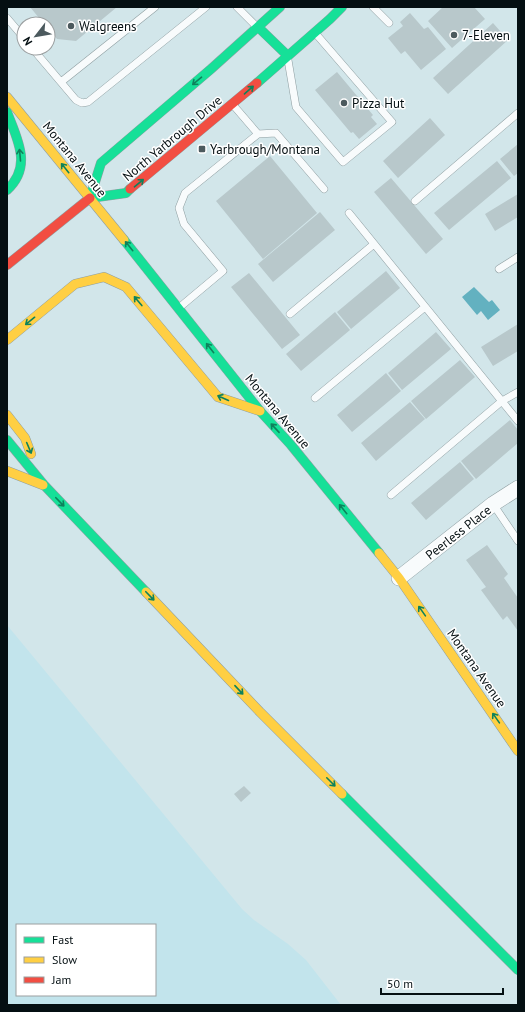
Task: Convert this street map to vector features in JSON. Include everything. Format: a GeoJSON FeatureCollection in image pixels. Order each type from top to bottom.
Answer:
{"type":"FeatureCollection","features":[{"type":"Feature","properties":{"kind":"main road","name":"North Yarbrough Drive"},"geometry":{"type":"LineString","coordinates":[[280,7],[212,70],[101,163],[90,198],[126,193],[315,33],[342,7]]}},
{"type":"Feature","properties":{"kind":"main road"},"geometry":{"type":"LineString","coordinates":[[258,27],[288,56]]}},
{"type":"Feature","properties":{"kind":"main road","name":"Montana Avenue"},"geometry":{"type":"LineString","coordinates":[[7,97],[179,308],[260,412],[291,445],[399,578],[518,750]]}},
{"type":"Feature","properties":{"kind":"main road"},"geometry":{"type":"LineString","coordinates":[[7,112],[21,154],[20,170],[12,186],[7,190]]}},
{"type":"Feature","properties":{"kind":"main road"},"geometry":{"type":"LineString","coordinates":[[7,265],[90,198]]}},
{"type":"Feature","properties":{"kind":"main road"},"geometry":{"type":"LineString","coordinates":[[7,340],[75,284],[104,277],[126,287],[218,398],[260,412]]}},
{"type":"Feature","properties":{"kind":"main road"},"geometry":{"type":"LineString","coordinates":[[7,416],[25,438],[44,485]]}},
{"type":"Feature","properties":{"kind":"main road"},"geometry":{"type":"LineString","coordinates":[[7,440],[44,485],[260,712],[518,970]]}},
{"type":"Feature","properties":{"kind":"main road"},"geometry":{"type":"LineString","coordinates":[[7,471],[44,485]]}},
{"type":"Feature","properties":{"kind":"street","name":"Peerless Place"},"geometry":{"type":"LineString","coordinates":[[399,578],[493,504],[518,488]]}},
{"type":"Feature","properties":{"kind":"lane"},"geometry":{"type":"LineString","coordinates":[[61,82],[155,7]]}},
{"type":"Feature","properties":{"kind":"lane"},"geometry":{"type":"LineString","coordinates":[[39,56],[76,100],[82,103],[88,102],[206,7]]}},
{"type":"Feature","properties":{"kind":"lane"},"geometry":{"type":"LineString","coordinates":[[237,7],[258,27]]}},
{"type":"Feature","properties":{"kind":"lane"},"geometry":{"type":"LineString","coordinates":[[373,7],[389,23]]}},
{"type":"Feature","properties":{"kind":"lane"},"geometry":{"type":"LineString","coordinates":[[7,18],[16,29]]}},
{"type":"Feature","properties":{"kind":"lane"},"geometry":{"type":"LineString","coordinates":[[288,56],[296,107],[343,162],[392,122],[315,33]]}},
{"type":"Feature","properties":{"kind":"lane"},"geometry":{"type":"LineString","coordinates":[[232,104],[258,134]]}},
{"type":"Feature","properties":{"kind":"lane"},"geometry":{"type":"LineString","coordinates":[[415,201],[518,113]]}},
{"type":"Feature","properties":{"kind":"lane"},"geometry":{"type":"LineString","coordinates":[[179,308],[223,271],[184,224],[179,208],[185,193],[258,134],[276,133],[324,189]]}},
{"type":"Feature","properties":{"kind":"lane"},"geometry":{"type":"LineString","coordinates":[[349,213],[518,421]]}},
{"type":"Feature","properties":{"kind":"lane"},"geometry":{"type":"LineString","coordinates":[[290,314],[374,244]]}},
{"type":"Feature","properties":{"kind":"lane"},"geometry":{"type":"LineString","coordinates":[[499,269],[518,257]]}},
{"type":"Feature","properties":{"kind":"lane"},"geometry":{"type":"LineString","coordinates":[[316,398],[425,307]]}},
{"type":"Feature","properties":{"kind":"lane"},"geometry":{"type":"LineString","coordinates":[[391,495],[502,402],[518,392]]}},
{"type":"Feature","properties":{"kind":"lane"},"geometry":{"type":"LineString","coordinates":[[493,504],[518,540]]}},
{"type":"Feature","properties":{"kind":"shaded area"},"geometry":{"type":"Polygon","coordinates":[[[7,625],[242,909],[254,920],[288,944],[306,960],[341,1005],[7,1005],[7,625]]]}},
{"type":"Feature","properties":{"kind":"water"},"geometry":{"type":"Polygon","coordinates":[[[474,287],[489,302],[492,300],[500,310],[488,320],[481,311],[477,315],[462,297],[474,287]]]}},
{"type":"Feature","properties":{"kind":"building","name":"Walgreens"},"geometry":{"type":"Polygon","coordinates":[[[30,7],[117,7],[76,41],[56,38],[56,16],[37,16],[30,7]]]}},
{"type":"Feature","properties":{"kind":"building","name":"7-Eleven"},"geometry":{"type":"Polygon","coordinates":[[[443,7],[474,7],[485,19],[452,48],[428,21],[443,7]]]}},
{"type":"Feature","properties":{"kind":"building"},"geometry":{"type":"Polygon","coordinates":[[[410,13],[424,29],[428,27],[446,49],[421,70],[405,51],[401,54],[388,38],[403,26],[400,22],[410,13]]]}},
{"type":"Feature","properties":{"kind":"building"},"geometry":{"type":"Polygon","coordinates":[[[493,23],[508,40],[448,94],[433,78],[493,23]]]}},
{"type":"Feature","properties":{"kind":"building","name":"Pizza Hut"},"geometry":{"type":"Polygon","coordinates":[[[337,72],[373,115],[371,117],[377,124],[359,139],[353,132],[351,133],[315,90],[337,72]]]}},
{"type":"Feature","properties":{"kind":"building"},"geometry":{"type":"Polygon","coordinates":[[[430,118],[445,135],[398,178],[383,161],[430,118]]]}},
{"type":"Feature","properties":{"kind":"building"},"geometry":{"type":"Polygon","coordinates":[[[518,144],[518,173],[514,176],[500,159],[518,144]]]}},
{"type":"Feature","properties":{"kind":"building"},"geometry":{"type":"Polygon","coordinates":[[[270,156],[317,213],[263,259],[216,201],[270,156]]]}},
{"type":"Feature","properties":{"kind":"building"},"geometry":{"type":"Polygon","coordinates":[[[497,161],[511,178],[449,230],[434,213],[497,161]]]}},
{"type":"Feature","properties":{"kind":"building"},"geometry":{"type":"Polygon","coordinates":[[[391,178],[443,239],[426,254],[374,192],[391,178]]]}},
{"type":"Feature","properties":{"kind":"building"},"geometry":{"type":"Polygon","coordinates":[[[518,194],[518,217],[495,231],[485,214],[518,194]]]}},
{"type":"Feature","properties":{"kind":"building"},"geometry":{"type":"Polygon","coordinates":[[[320,212],[335,230],[273,282],[258,264],[320,212]]]}},
{"type":"Feature","properties":{"kind":"building"},"geometry":{"type":"Polygon","coordinates":[[[386,271],[400,288],[351,329],[337,312],[386,271]]]}},
{"type":"Feature","properties":{"kind":"building"},"geometry":{"type":"Polygon","coordinates":[[[249,273],[300,335],[282,349],[231,287],[249,273]]]}},
{"type":"Feature","properties":{"kind":"building"},"geometry":{"type":"Polygon","coordinates":[[[335,312],[350,330],[301,371],[286,354],[335,312]]]}},
{"type":"Feature","properties":{"kind":"building"},"geometry":{"type":"Polygon","coordinates":[[[518,324],[518,351],[493,366],[481,347],[518,324]]]}},
{"type":"Feature","properties":{"kind":"building"},"geometry":{"type":"Polygon","coordinates":[[[436,332],[451,349],[402,390],[388,373],[436,332]]]}},
{"type":"Feature","properties":{"kind":"building"},"geometry":{"type":"Polygon","coordinates":[[[460,360],[475,377],[426,419],[411,401],[460,360]]]}},
{"type":"Feature","properties":{"kind":"building"},"geometry":{"type":"Polygon","coordinates":[[[386,373],[401,391],[352,432],[337,415],[386,373]]]}},
{"type":"Feature","properties":{"kind":"building"},"geometry":{"type":"Polygon","coordinates":[[[410,402],[425,419],[376,461],[361,443],[410,402]]]}},
{"type":"Feature","properties":{"kind":"building"},"geometry":{"type":"Polygon","coordinates":[[[510,420],[518,430],[518,443],[476,479],[461,461],[510,420]]]}},
{"type":"Feature","properties":{"kind":"building"},"geometry":{"type":"Polygon","coordinates":[[[460,462],[474,479],[426,520],[411,503],[460,462]]]}},
{"type":"Feature","properties":{"kind":"building"},"geometry":{"type":"Polygon","coordinates":[[[487,545],[508,574],[504,578],[518,598],[518,631],[507,616],[503,620],[481,590],[486,587],[466,560],[487,545]]]}},
{"type":"Feature","properties":{"kind":"building"},"geometry":{"type":"Polygon","coordinates":[[[244,786],[251,793],[241,802],[234,794],[244,786]]]}},
{"type":"Feature","properties":{"kind":"traffic: fast"},"geometry":{"type":"LineString","coordinates":[[130,189],[126,193],[90,198],[101,163],[211,69],[280,7]]}},
{"type":"Feature","properties":{"kind":"traffic: fast"},"geometry":{"type":"LineString","coordinates":[[257,83],[342,7]]}},
{"type":"Feature","properties":{"kind":"traffic: fast"},"geometry":{"type":"LineString","coordinates":[[258,27],[288,56]]}},
{"type":"Feature","properties":{"kind":"traffic: fast"},"geometry":{"type":"LineString","coordinates":[[7,112],[18,142],[21,162],[15,181],[7,190]]}},
{"type":"Feature","properties":{"kind":"traffic: fast"},"geometry":{"type":"LineString","coordinates":[[124,240],[260,411],[291,445],[379,553]]}},
{"type":"Feature","properties":{"kind":"traffic: fast"},"geometry":{"type":"LineString","coordinates":[[7,440],[44,485],[146,592]]}},
{"type":"Feature","properties":{"kind":"traffic: fast"},"geometry":{"type":"LineString","coordinates":[[342,794],[518,970]]}},
{"type":"Feature","properties":{"kind":"traffic: slow"},"geometry":{"type":"LineString","coordinates":[[7,97],[124,240]]}},
{"type":"Feature","properties":{"kind":"traffic: slow"},"geometry":{"type":"LineString","coordinates":[[7,340],[75,284],[104,277],[126,287],[218,397],[260,411]]}},
{"type":"Feature","properties":{"kind":"traffic: slow"},"geometry":{"type":"LineString","coordinates":[[7,415],[25,438],[31,454]]}},
{"type":"Feature","properties":{"kind":"traffic: slow"},"geometry":{"type":"LineString","coordinates":[[7,471],[43,485]]}},
{"type":"Feature","properties":{"kind":"traffic: slow"},"geometry":{"type":"LineString","coordinates":[[379,553],[399,578],[518,751]]}},
{"type":"Feature","properties":{"kind":"traffic: slow"},"geometry":{"type":"LineString","coordinates":[[146,592],[260,712],[342,794]]}},
{"type":"Feature","properties":{"kind":"traffic: jam"},"geometry":{"type":"LineString","coordinates":[[130,189],[257,83]]}},
{"type":"Feature","properties":{"kind":"traffic: jam"},"geometry":{"type":"LineString","coordinates":[[7,265],[90,198]]}},
{"type":"Feature","properties":{"kind":"place","name":"Walgreens"},"geometry":{"type":"Point","coordinates":[71,26]}},
{"type":"Feature","properties":{"kind":"place","name":"7-Eleven"},"geometry":{"type":"Point","coordinates":[454,35]}},
{"type":"Feature","properties":{"kind":"place","name":"Pizza Hut"},"geometry":{"type":"Point","coordinates":[344,103]}},
{"type":"Feature","properties":{"kind":"place","name":"Yarbrough/Montana"},"geometry":{"type":"Point","coordinates":[202,149]}}]}
